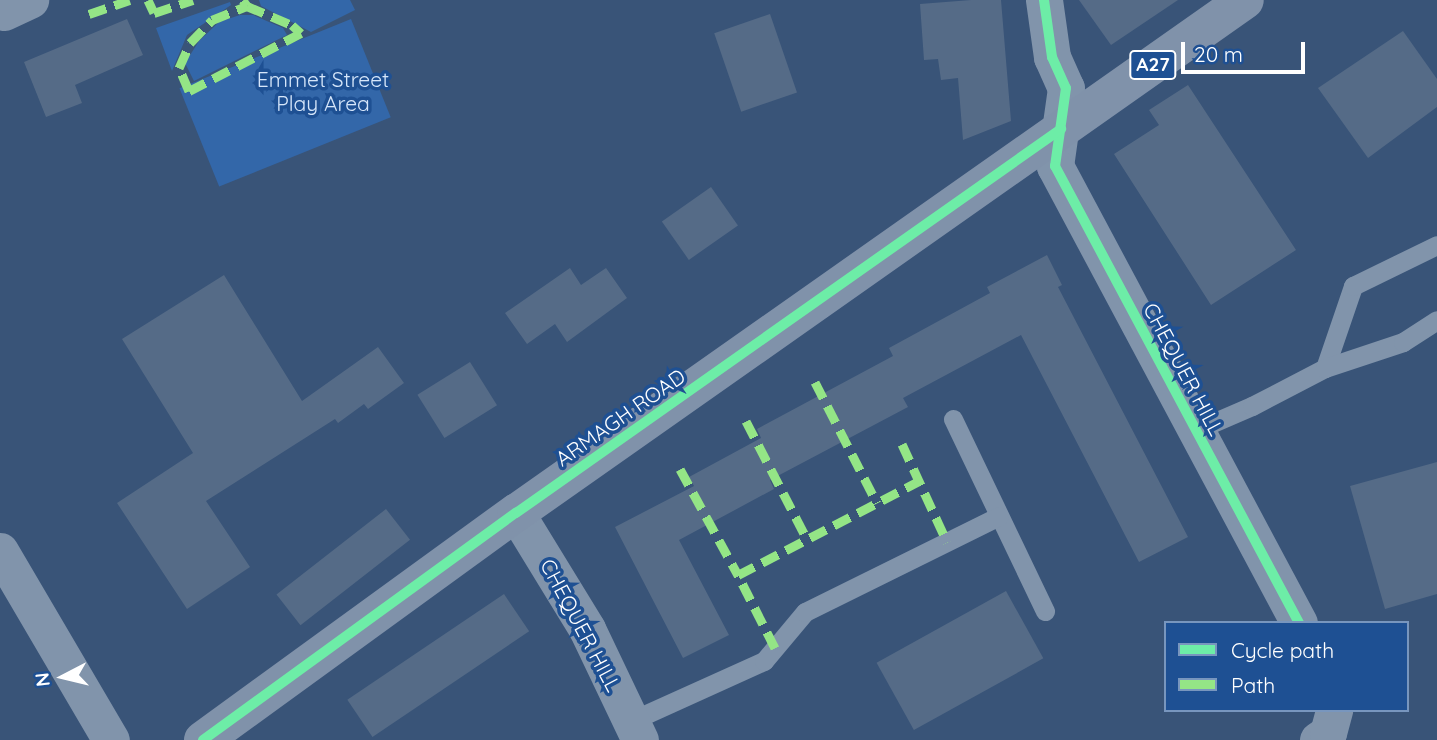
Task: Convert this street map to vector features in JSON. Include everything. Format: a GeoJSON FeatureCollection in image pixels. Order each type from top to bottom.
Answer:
{"type":"FeatureCollection","features":[{"type":"Feature","properties":{"kind":"main road","name":"ARMAGH ROAD"},"geometry":{"type":"LineString","coordinates":[[203,740],[516,513],[1245,0]]}},
{"type":"Feature","properties":{"kind":"street","name":"CHEQUER HILL"},"geometry":{"type":"LineString","coordinates":[[1044,0],[1052,57],[1066,88],[1055,166],[1194,431],[1298,621]]}},
{"type":"Feature","properties":{"kind":"street","name":"CHEQUER HILL"},"geometry":{"type":"LineString","coordinates":[[516,513],[587,629],[636,731]]}},
{"type":"Feature","properties":{"kind":"street"},"geometry":{"type":"LineString","coordinates":[[0,551],[111,740]]}},
{"type":"Feature","properties":{"kind":"lane"},"geometry":{"type":"LineString","coordinates":[[1325,368],[1353,286],[1437,245]]}},
{"type":"Feature","properties":{"kind":"lane"},"geometry":{"type":"LineString","coordinates":[[1194,431],[1325,368],[1403,342],[1437,320]]}},
{"type":"Feature","properties":{"kind":"lane"},"geometry":{"type":"LineString","coordinates":[[953,419],[1045,611]]}},
{"type":"Feature","properties":{"kind":"lane"},"geometry":{"type":"LineString","coordinates":[[636,731],[764,661],[805,612],[999,516]]}},
{"type":"Feature","properties":{"kind":"green space"},"geometry":{"type":"Polygon","coordinates":[[[259,0],[350,0],[355,10],[311,32],[261,6],[259,0]]]}},
{"type":"Feature","properties":{"kind":"green space"},"geometry":{"type":"Polygon","coordinates":[[[230,2],[231,5],[187,35],[172,71],[156,28],[230,2]]]}},
{"type":"Feature","properties":{"kind":"green space"},"geometry":{"type":"Polygon","coordinates":[[[240,15],[253,15],[283,28],[287,35],[194,81],[185,63],[199,41],[219,22],[240,15]]]}},
{"type":"Feature","properties":{"kind":"green space","name":"Emmet Street Play Area"},"geometry":{"type":"Polygon","coordinates":[[[351,19],[391,117],[219,187],[179,88],[351,19]]]}},
{"type":"Feature","properties":{"kind":"building"},"geometry":{"type":"Polygon","coordinates":[[[1001,0],[1011,121],[963,140],[958,78],[941,80],[938,59],[924,60],[920,4],[1001,0]]]}},
{"type":"Feature","properties":{"kind":"building"},"geometry":{"type":"Polygon","coordinates":[[[1079,0],[1178,0],[1111,45],[1079,0]]]}},
{"type":"Feature","properties":{"kind":"building"},"geometry":{"type":"Polygon","coordinates":[[[770,14],[797,92],[741,112],[714,33],[770,14]]]}},
{"type":"Feature","properties":{"kind":"building"},"geometry":{"type":"Polygon","coordinates":[[[127,19],[143,55],[75,85],[82,103],[46,117],[24,62],[127,19]]]}},
{"type":"Feature","properties":{"kind":"building"},"geometry":{"type":"Polygon","coordinates":[[[1403,31],[1437,79],[1437,107],[1368,158],[1318,88],[1403,31]]]}},
{"type":"Feature","properties":{"kind":"building"},"geometry":{"type":"Polygon","coordinates":[[[1188,85],[1296,250],[1211,305],[1114,154],[1159,125],[1149,110],[1188,85]]]}},
{"type":"Feature","properties":{"kind":"building"},"geometry":{"type":"Polygon","coordinates":[[[711,187],[738,226],[689,260],[662,221],[711,187]]]}},
{"type":"Feature","properties":{"kind":"building"},"geometry":{"type":"Polygon","coordinates":[[[1047,255],[1062,285],[1058,287],[1188,537],[1139,562],[1021,335],[903,398],[908,407],[770,480],[774,489],[679,540],[729,635],[683,658],[615,527],[694,486],[689,477],[761,438],[757,429],[893,356],[889,348],[990,293],[987,287],[1047,255]]]}},
{"type":"Feature","properties":{"kind":"building"},"geometry":{"type":"Polygon","coordinates":[[[570,268],[581,285],[606,268],[627,298],[567,342],[555,324],[527,344],[505,313],[570,268]]]}},
{"type":"Feature","properties":{"kind":"building"},"geometry":{"type":"Polygon","coordinates":[[[224,275],[302,401],[378,347],[404,383],[368,409],[364,404],[338,423],[335,419],[206,501],[250,567],[187,609],[117,503],[193,453],[122,339],[224,275]]]}},
{"type":"Feature","properties":{"kind":"building"},"geometry":{"type":"Polygon","coordinates":[[[470,362],[497,405],[444,438],[417,395],[470,362]]]}},
{"type":"Feature","properties":{"kind":"building"},"geometry":{"type":"Polygon","coordinates":[[[1437,462],[1437,594],[1385,609],[1350,486],[1437,462]]]}},
{"type":"Feature","properties":{"kind":"building"},"geometry":{"type":"Polygon","coordinates":[[[386,509],[410,540],[300,625],[276,595],[386,509]]]}},
{"type":"Feature","properties":{"kind":"building"},"geometry":{"type":"Polygon","coordinates":[[[1006,591],[1043,658],[914,730],[877,663],[1006,591]]]}},
{"type":"Feature","properties":{"kind":"building"},"geometry":{"type":"Polygon","coordinates":[[[504,594],[529,631],[372,737],[347,700],[504,594]]]}},
{"type":"Feature","properties":{"kind":"marked path"},"geometry":{"type":"LineString","coordinates":[[89,14],[130,0]]}},
{"type":"Feature","properties":{"kind":"marked path"},"geometry":{"type":"LineString","coordinates":[[148,0],[154,13],[193,0]]}},
{"type":"Feature","properties":{"kind":"marked path"},"geometry":{"type":"LineString","coordinates":[[243,0],[247,6],[292,25],[301,33],[189,91],[179,68],[190,43],[212,20],[247,6]]}},
{"type":"Feature","properties":{"kind":"marked path"},"geometry":{"type":"LineString","coordinates":[[815,382],[877,503]]}},
{"type":"Feature","properties":{"kind":"marked path"},"geometry":{"type":"LineString","coordinates":[[746,421],[807,539]]}},
{"type":"Feature","properties":{"kind":"marked path"},"geometry":{"type":"LineString","coordinates":[[902,444],[947,542]]}},
{"type":"Feature","properties":{"kind":"marked path"},"geometry":{"type":"LineString","coordinates":[[680,469],[738,575]]}},
{"type":"Feature","properties":{"kind":"marked path"},"geometry":{"type":"LineString","coordinates":[[775,648],[738,575],[919,481]]}},
{"type":"Feature","properties":{"kind":"cycle path"},"geometry":{"type":"LineString","coordinates":[[1044,0],[1052,57],[1066,88],[1055,166],[1298,621]]}},
{"type":"Feature","properties":{"kind":"cycle path"},"geometry":{"type":"LineString","coordinates":[[203,740],[516,513],[1061,129]]}}]}
